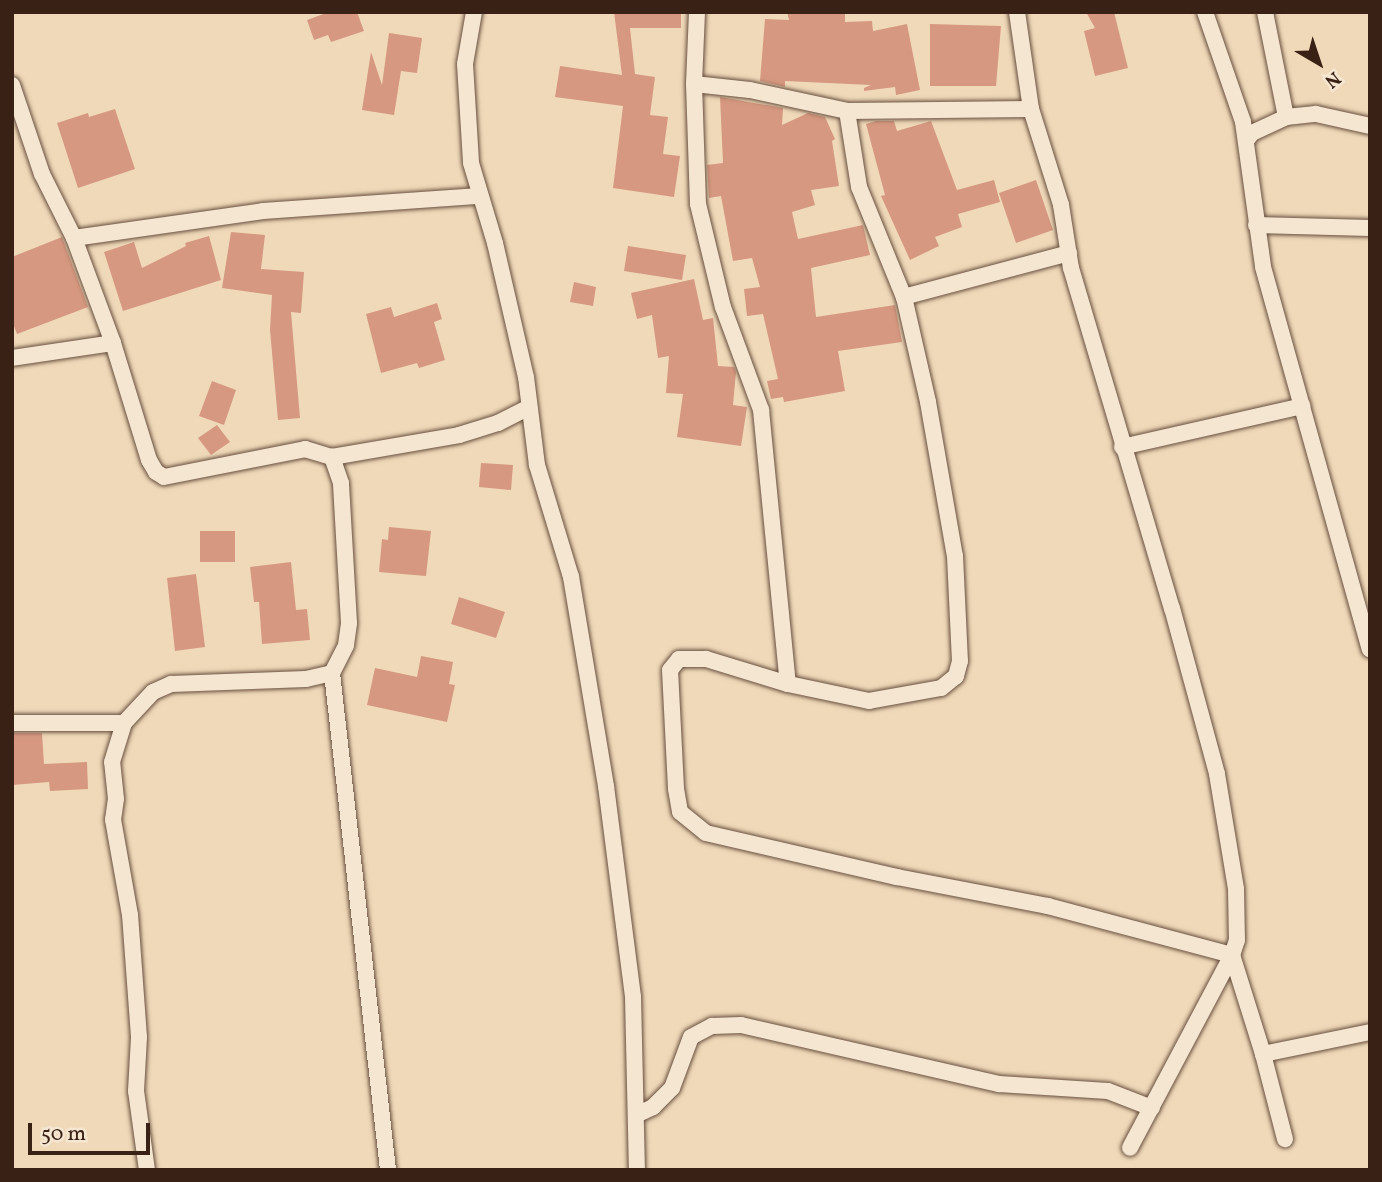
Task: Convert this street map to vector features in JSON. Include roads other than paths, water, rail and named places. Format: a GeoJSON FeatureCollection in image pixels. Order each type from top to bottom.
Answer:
{"type":"FeatureCollection","features":[{"type":"Feature","properties":{"kind":"street"},"geometry":{"type":"LineString","coordinates":[[474,12],[466,64],[468,128],[479,196],[495,243],[526,377],[537,465],[570,577],[606,786],[633,997],[637,1170]]}},
{"type":"Feature","properties":{"kind":"street"},"geometry":{"type":"LineString","coordinates":[[697,12],[694,84],[698,204],[723,307],[761,410],[788,684]]}},
{"type":"Feature","properties":{"kind":"street"},"geometry":{"type":"LineString","coordinates":[[1017,12],[1031,109],[1061,205],[1069,253],[1122,447],[1172,608],[1216,774],[1236,889],[1237,940],[1232,955],[1130,1148]]}},
{"type":"Feature","properties":{"kind":"street"},"geometry":{"type":"LineString","coordinates":[[1205,12],[1246,141],[1263,267],[1370,649]]}},
{"type":"Feature","properties":{"kind":"street"},"geometry":{"type":"LineString","coordinates":[[1265,12],[1286,117]]}},
{"type":"Feature","properties":{"kind":"street"},"geometry":{"type":"LineString","coordinates":[[694,84],[750,90],[847,111],[1031,109]]}},
{"type":"Feature","properties":{"kind":"street"},"geometry":{"type":"LineString","coordinates":[[12,85],[42,174],[74,238],[113,343],[149,460],[156,472],[164,477],[305,449],[332,457],[459,435],[498,423],[529,407]]}},
{"type":"Feature","properties":{"kind":"street"},"geometry":{"type":"LineString","coordinates":[[847,111],[859,187],[904,297],[929,402],[955,556],[960,661],[956,676],[941,688],[869,701],[788,684],[706,659],[679,659],[670,670],[676,789],[680,812],[706,833],[897,877],[1048,906],[1232,955]]}},
{"type":"Feature","properties":{"kind":"street"},"geometry":{"type":"LineString","coordinates":[[1246,141],[1252,133],[1286,117],[1315,114],[1370,127]]}},
{"type":"Feature","properties":{"kind":"street"},"geometry":{"type":"LineString","coordinates":[[74,238],[263,211],[479,196]]}},
{"type":"Feature","properties":{"kind":"street"},"geometry":{"type":"LineString","coordinates":[[1256,225],[1370,228]]}},
{"type":"Feature","properties":{"kind":"street"},"geometry":{"type":"LineString","coordinates":[[904,297],[1069,253]]}},
{"type":"Feature","properties":{"kind":"street"},"geometry":{"type":"LineString","coordinates":[[12,358],[113,343]]}},
{"type":"Feature","properties":{"kind":"street"},"geometry":{"type":"LineString","coordinates":[[1122,447],[1302,406]]}},
{"type":"Feature","properties":{"kind":"street"},"geometry":{"type":"LineString","coordinates":[[332,457],[341,483],[349,623],[346,645],[332,673],[387,1170]]}},
{"type":"Feature","properties":{"kind":"street"},"geometry":{"type":"LineString","coordinates":[[147,1170],[136,1091],[139,1037],[131,915],[113,820],[116,799],[112,762],[124,723],[153,692],[171,684],[306,679],[332,673]]}},
{"type":"Feature","properties":{"kind":"street"},"geometry":{"type":"LineString","coordinates":[[12,723],[124,723]]}},
{"type":"Feature","properties":{"kind":"street"},"geometry":{"type":"LineString","coordinates":[[1232,955],[1263,1055],[1285,1139]]}},
{"type":"Feature","properties":{"kind":"street"},"geometry":{"type":"LineString","coordinates":[[636,1115],[653,1107],[672,1088],[691,1037],[712,1026],[741,1025],[999,1084],[1108,1091],[1152,1108]]}},
{"type":"Feature","properties":{"kind":"street"},"geometry":{"type":"LineString","coordinates":[[1263,1055],[1370,1032]]}}]}
